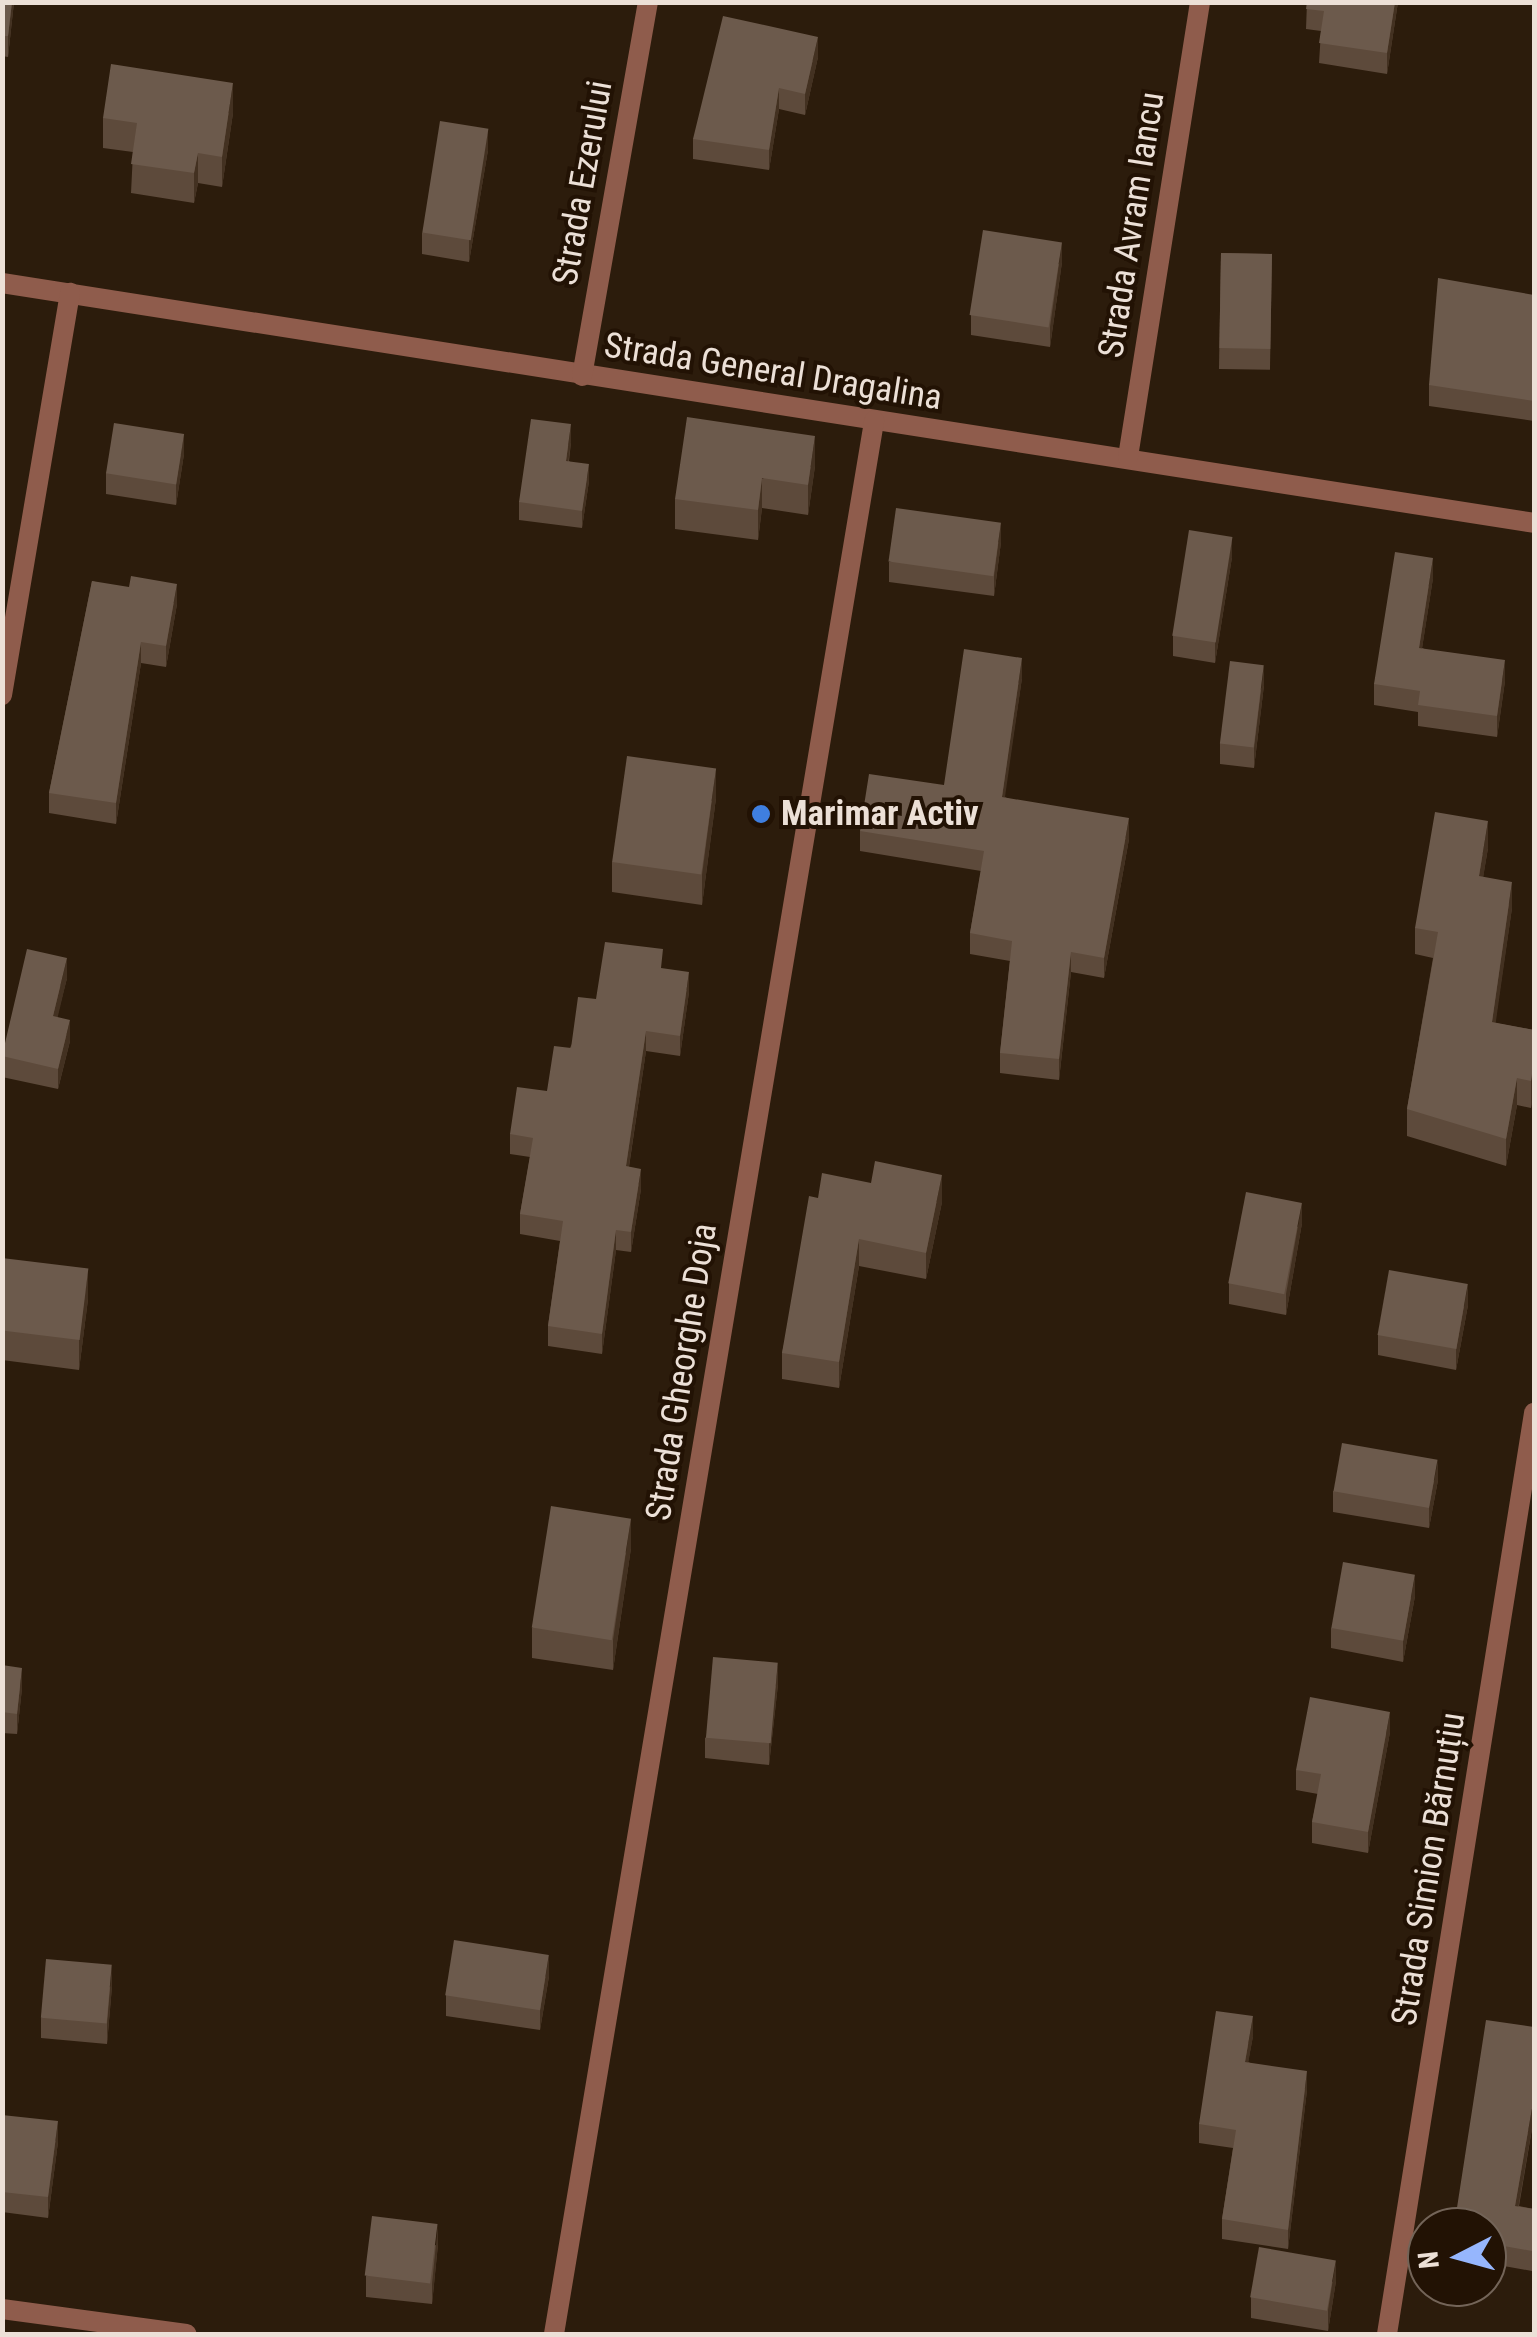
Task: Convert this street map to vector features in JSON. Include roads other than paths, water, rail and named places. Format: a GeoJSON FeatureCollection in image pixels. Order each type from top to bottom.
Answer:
{"type":"FeatureCollection","features":[{"type":"Feature","properties":{"kind":"street","name":"Strada Ezerului"},"geometry":{"type":"LineString","coordinates":[[582,376],[648,2]]}},
{"type":"Feature","properties":{"kind":"street","name":"Strada Avram Iancu"},"geometry":{"type":"LineString","coordinates":[[1128,457],[1200,2]]}},
{"type":"Feature","properties":{"kind":"street","name":"Strada General Dragalina"},"geometry":{"type":"LineString","coordinates":[[2,283],[1534,523]]}},
{"type":"Feature","properties":{"kind":"street"},"geometry":{"type":"LineString","coordinates":[[2,695],[70,294]]}},
{"type":"Feature","properties":{"kind":"street","name":"Strada Gheorghe Doja"},"geometry":{"type":"LineString","coordinates":[[554,2334],[874,420]]}},
{"type":"Feature","properties":{"kind":"street","name":"Strada Simion Bărnuțiu"},"geometry":{"type":"LineString","coordinates":[[1387,2334],[1534,1413]]}},
{"type":"Feature","properties":{"kind":"street"},"geometry":{"type":"LineString","coordinates":[[2,2309],[186,2334]]}},
{"type":"Feature","properties":{"kind":"place","name":"Marimar Activ"},"geometry":{"type":"Point","coordinates":[761,814]}}]}
